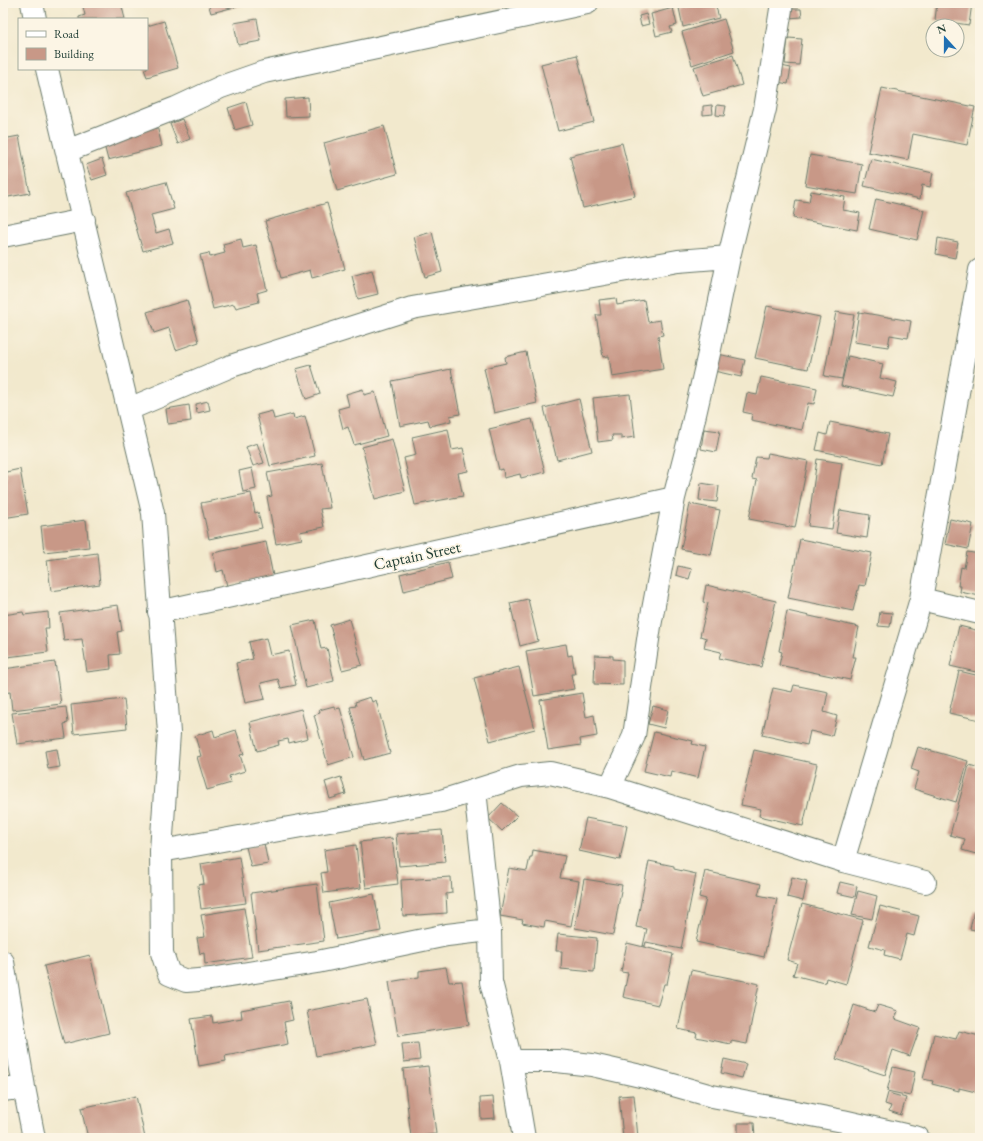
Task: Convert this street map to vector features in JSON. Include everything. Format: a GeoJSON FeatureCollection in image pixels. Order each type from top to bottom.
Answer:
{"type":"FeatureCollection","features":[{"type":"Feature","properties":{"kind":"street"},"geometry":{"type":"LineString","coordinates":[[32,3],[35,18]]}},
{"type":"Feature","properties":{"kind":"street"},"geometry":{"type":"LineString","coordinates":[[67,150],[176,108],[221,86],[264,72],[587,3]]}},
{"type":"Feature","properties":{"kind":"street"},"geometry":{"type":"LineString","coordinates":[[610,787],[634,736],[650,626],[674,498],[709,357],[729,257],[765,109],[782,3]]}},
{"type":"Feature","properties":{"kind":"street"},"geometry":{"type":"LineString","coordinates":[[47,70],[153,512],[169,733],[161,851],[162,953],[169,974],[186,981],[211,979],[316,962],[447,936],[490,930]]}},
{"type":"Feature","properties":{"kind":"street"},"geometry":{"type":"LineString","coordinates":[[3,236],[84,220]]}},
{"type":"Feature","properties":{"kind":"street"},"geometry":{"type":"LineString","coordinates":[[128,409],[231,366],[412,308],[678,262],[729,257]]}},
{"type":"Feature","properties":{"kind":"street"},"geometry":{"type":"LineString","coordinates":[[843,861],[922,599],[980,270]]}},
{"type":"Feature","properties":{"kind":"street","name":"Captain Street"},"geometry":{"type":"LineString","coordinates":[[160,612],[674,498]]}},
{"type":"Feature","properties":{"kind":"street"},"geometry":{"type":"LineString","coordinates":[[922,599],[980,613]]}},
{"type":"Feature","properties":{"kind":"street"},"geometry":{"type":"LineString","coordinates":[[161,851],[441,801],[521,776],[550,773],[610,787],[843,861],[925,882]]}},
{"type":"Feature","properties":{"kind":"street"},"geometry":{"type":"LineString","coordinates":[[474,790],[490,930],[491,982],[511,1061],[524,1138]]}},
{"type":"Feature","properties":{"kind":"street"},"geometry":{"type":"LineString","coordinates":[[3,962],[13,1089],[34,1138]]}},
{"type":"Feature","properties":{"kind":"street"},"geometry":{"type":"LineString","coordinates":[[511,1061],[557,1061],[592,1065],[645,1077],[712,1096],[843,1121],[918,1138]]}},
{"type":"Feature","properties":{"kind":"building"},"geometry":{"type":"Polygon","coordinates":[[[82,3],[121,3],[125,18],[79,18],[85,15],[82,3]]]}},
{"type":"Feature","properties":{"kind":"building"},"geometry":{"type":"Polygon","coordinates":[[[208,3],[246,3],[247,4],[211,13],[208,3]]]}},
{"type":"Feature","properties":{"kind":"building"},"geometry":{"type":"Polygon","coordinates":[[[700,3],[715,3],[719,18],[683,27],[679,8],[700,3]]]}},
{"type":"Feature","properties":{"kind":"building"},"geometry":{"type":"Polygon","coordinates":[[[937,3],[972,3],[969,25],[965,24],[965,18],[935,18],[937,3]]]}},
{"type":"Feature","properties":{"kind":"building"},"geometry":{"type":"Polygon","coordinates":[[[673,8],[677,25],[670,27],[672,32],[656,36],[651,14],[673,8]]]}},
{"type":"Feature","properties":{"kind":"building"},"geometry":{"type":"Polygon","coordinates":[[[787,9],[801,9],[802,17],[788,18],[787,9]]]}},
{"type":"Feature","properties":{"kind":"building"},"geometry":{"type":"Polygon","coordinates":[[[646,14],[649,24],[641,26],[639,16],[646,14]]]}},
{"type":"Feature","properties":{"kind":"building"},"geometry":{"type":"Polygon","coordinates":[[[257,19],[261,41],[238,45],[234,23],[257,19]]]}},
{"type":"Feature","properties":{"kind":"building"},"geometry":{"type":"Polygon","coordinates":[[[724,19],[734,51],[692,65],[682,32],[724,19]]]}},
{"type":"Feature","properties":{"kind":"building"},"geometry":{"type":"Polygon","coordinates":[[[164,21],[178,68],[147,77],[144,70],[148,70],[148,26],[164,21]]]}},
{"type":"Feature","properties":{"kind":"building"},"geometry":{"type":"Polygon","coordinates":[[[788,38],[802,39],[799,65],[785,64],[788,38]]]}},
{"type":"Feature","properties":{"kind":"building"},"geometry":{"type":"Polygon","coordinates":[[[577,55],[594,122],[558,131],[541,64],[577,55]]]}},
{"type":"Feature","properties":{"kind":"building"},"geometry":{"type":"Polygon","coordinates":[[[733,55],[742,85],[703,96],[694,67],[733,55]]]}},
{"type":"Feature","properties":{"kind":"building"},"geometry":{"type":"Polygon","coordinates":[[[776,65],[791,68],[788,84],[773,81],[776,65]]]}},
{"type":"Feature","properties":{"kind":"building"},"geometry":{"type":"Polygon","coordinates":[[[882,88],[975,107],[967,145],[913,134],[908,160],[868,152],[882,88]]]}},
{"type":"Feature","properties":{"kind":"building"},"geometry":{"type":"Polygon","coordinates":[[[308,97],[309,116],[286,117],[285,99],[308,97]]]}},
{"type":"Feature","properties":{"kind":"building"},"geometry":{"type":"Polygon","coordinates":[[[246,102],[252,125],[235,130],[228,108],[246,102]]]}},
{"type":"Feature","properties":{"kind":"building"},"geometry":{"type":"Polygon","coordinates":[[[712,105],[713,114],[703,115],[703,106],[712,105]]]}},
{"type":"Feature","properties":{"kind":"building"},"geometry":{"type":"Polygon","coordinates":[[[717,105],[726,106],[724,116],[716,115],[717,105]]]}},
{"type":"Feature","properties":{"kind":"building"},"geometry":{"type":"Polygon","coordinates":[[[182,119],[190,139],[178,144],[170,124],[182,119]]]}},
{"type":"Feature","properties":{"kind":"building"},"geometry":{"type":"Polygon","coordinates":[[[157,126],[162,146],[108,160],[103,141],[157,126]]]}},
{"type":"Feature","properties":{"kind":"building"},"geometry":{"type":"Polygon","coordinates":[[[384,126],[397,174],[337,191],[324,143],[384,126]]]}},
{"type":"Feature","properties":{"kind":"building"},"geometry":{"type":"Polygon","coordinates":[[[19,136],[30,193],[3,198],[3,139],[19,136]]]}},
{"type":"Feature","properties":{"kind":"building"},"geometry":{"type":"Polygon","coordinates":[[[622,143],[635,196],[583,208],[570,156],[622,143]]]}},
{"type":"Feature","properties":{"kind":"building"},"geometry":{"type":"Polygon","coordinates":[[[810,155],[862,164],[857,194],[805,185],[810,155]]]}},
{"type":"Feature","properties":{"kind":"building"},"geometry":{"type":"Polygon","coordinates":[[[102,159],[107,175],[92,180],[86,165],[102,159]]]}},
{"type":"Feature","properties":{"kind":"building"},"geometry":{"type":"Polygon","coordinates":[[[871,159],[933,173],[930,187],[922,185],[920,199],[864,186],[871,159]]]}},
{"type":"Feature","properties":{"kind":"building"},"geometry":{"type":"Polygon","coordinates":[[[166,182],[174,209],[151,215],[156,233],[169,229],[173,243],[143,251],[126,193],[166,182]]]}},
{"type":"Feature","properties":{"kind":"building"},"geometry":{"type":"Polygon","coordinates":[[[811,191],[845,197],[843,210],[860,213],[857,230],[793,218],[796,200],[809,202],[811,191]]]}},
{"type":"Feature","properties":{"kind":"building"},"geometry":{"type":"Polygon","coordinates":[[[876,199],[924,210],[917,240],[869,229],[876,199]]]}},
{"type":"Feature","properties":{"kind":"building"},"geometry":{"type":"Polygon","coordinates":[[[327,203],[345,269],[312,278],[310,270],[281,278],[265,221],[327,203]]]}},
{"type":"Feature","properties":{"kind":"building"},"geometry":{"type":"Polygon","coordinates":[[[432,232],[442,272],[425,277],[414,237],[432,232]]]}},
{"type":"Feature","properties":{"kind":"building"},"geometry":{"type":"Polygon","coordinates":[[[938,238],[958,242],[955,258],[936,254],[938,238]]]}},
{"type":"Feature","properties":{"kind":"building"},"geometry":{"type":"Polygon","coordinates":[[[241,239],[243,248],[256,245],[267,290],[257,293],[259,302],[236,308],[234,304],[213,309],[200,255],[209,253],[210,257],[225,253],[223,244],[241,239]]]}},
{"type":"Feature","properties":{"kind":"building"},"geometry":{"type":"Polygon","coordinates":[[[372,270],[378,294],[358,299],[352,276],[372,270]]]}},
{"type":"Feature","properties":{"kind":"building"},"geometry":{"type":"Polygon","coordinates":[[[616,298],[617,305],[644,300],[648,322],[660,320],[663,335],[658,336],[663,369],[612,377],[609,356],[603,357],[596,315],[601,315],[599,300],[616,298]]]}},
{"type":"Feature","properties":{"kind":"building"},"geometry":{"type":"Polygon","coordinates":[[[187,300],[199,342],[176,350],[169,328],[154,333],[147,312],[187,300]]]}},
{"type":"Feature","properties":{"kind":"building"},"geometry":{"type":"Polygon","coordinates":[[[767,306],[820,317],[808,369],[755,358],[767,306]]]}},
{"type":"Feature","properties":{"kind":"building"},"geometry":{"type":"Polygon","coordinates":[[[836,312],[854,315],[842,379],[824,376],[836,312]]]}},
{"type":"Feature","properties":{"kind":"building"},"geometry":{"type":"Polygon","coordinates":[[[859,312],[911,321],[908,338],[890,335],[888,347],[854,342],[859,312]]]}},
{"type":"Feature","properties":{"kind":"building"},"geometry":{"type":"Polygon","coordinates":[[[526,352],[537,403],[494,413],[484,368],[506,363],[505,357],[526,352]]]}},
{"type":"Feature","properties":{"kind":"building"},"geometry":{"type":"Polygon","coordinates":[[[718,354],[745,360],[741,377],[714,371],[718,354]]]}},
{"type":"Feature","properties":{"kind":"building"},"geometry":{"type":"Polygon","coordinates":[[[848,356],[883,364],[880,378],[897,382],[893,397],[841,386],[848,356]]]}},
{"type":"Feature","properties":{"kind":"building"},"geometry":{"type":"Polygon","coordinates":[[[311,365],[320,394],[306,399],[296,369],[311,365]]]}},
{"type":"Feature","properties":{"kind":"building"},"geometry":{"type":"Polygon","coordinates":[[[451,369],[460,414],[450,416],[451,421],[430,426],[428,420],[400,426],[392,381],[451,369]]]}},
{"type":"Feature","properties":{"kind":"building"},"geometry":{"type":"Polygon","coordinates":[[[761,377],[817,388],[814,404],[808,403],[802,430],[751,420],[752,414],[743,412],[747,393],[757,395],[761,377]]]}},
{"type":"Feature","properties":{"kind":"building"},"geometry":{"type":"Polygon","coordinates":[[[363,389],[364,395],[375,392],[387,436],[354,445],[348,427],[343,429],[338,409],[349,406],[346,394],[363,389]]]}},
{"type":"Feature","properties":{"kind":"building"},"geometry":{"type":"Polygon","coordinates":[[[630,394],[635,437],[621,439],[621,435],[612,435],[613,440],[598,442],[593,398],[630,394]]]}},
{"type":"Feature","properties":{"kind":"building"},"geometry":{"type":"Polygon","coordinates":[[[579,399],[592,451],[557,460],[544,408],[579,399]]]}},
{"type":"Feature","properties":{"kind":"building"},"geometry":{"type":"Polygon","coordinates":[[[208,401],[210,410],[197,413],[196,404],[208,401]]]}},
{"type":"Feature","properties":{"kind":"building"},"geometry":{"type":"Polygon","coordinates":[[[189,405],[191,421],[168,424],[166,409],[189,405]]]}},
{"type":"Feature","properties":{"kind":"building"},"geometry":{"type":"Polygon","coordinates":[[[272,411],[274,419],[293,414],[294,419],[305,416],[315,456],[270,466],[257,415],[272,411]]]}},
{"type":"Feature","properties":{"kind":"building"},"geometry":{"type":"Polygon","coordinates":[[[532,419],[545,472],[521,478],[520,474],[504,478],[503,469],[499,470],[489,429],[532,419]]]}},
{"type":"Feature","properties":{"kind":"building"},"geometry":{"type":"Polygon","coordinates":[[[830,422],[888,434],[882,464],[816,450],[820,433],[827,435],[830,422]]]}},
{"type":"Feature","properties":{"kind":"building"},"geometry":{"type":"Polygon","coordinates":[[[448,429],[452,450],[463,448],[468,471],[458,473],[463,496],[415,505],[404,458],[416,455],[412,437],[448,429]]]}},
{"type":"Feature","properties":{"kind":"building"},"geometry":{"type":"Polygon","coordinates":[[[704,429],[720,431],[716,452],[701,449],[704,429]]]}},
{"type":"Feature","properties":{"kind":"building"},"geometry":{"type":"Polygon","coordinates":[[[392,439],[405,491],[375,499],[362,447],[392,439]]]}},
{"type":"Feature","properties":{"kind":"building"},"geometry":{"type":"Polygon","coordinates":[[[257,443],[264,463],[253,466],[246,447],[257,443]]]}},
{"type":"Feature","properties":{"kind":"building"},"geometry":{"type":"Polygon","coordinates":[[[768,453],[808,461],[795,528],[749,519],[757,480],[752,479],[756,457],[767,458],[768,453]]]}},
{"type":"Feature","properties":{"kind":"building"},"geometry":{"type":"Polygon","coordinates":[[[817,459],[842,463],[832,529],[808,526],[817,459]]]}},
{"type":"Feature","properties":{"kind":"building"},"geometry":{"type":"Polygon","coordinates":[[[322,463],[330,508],[320,509],[324,527],[300,532],[302,539],[276,544],[267,497],[272,496],[267,473],[322,463]]]}},
{"type":"Feature","properties":{"kind":"building"},"geometry":{"type":"Polygon","coordinates":[[[252,468],[256,489],[243,492],[239,471],[252,468]]]}},
{"type":"Feature","properties":{"kind":"building"},"geometry":{"type":"Polygon","coordinates":[[[20,469],[28,514],[3,518],[3,478],[7,478],[6,472],[20,469]]]}},
{"type":"Feature","properties":{"kind":"building"},"geometry":{"type":"Polygon","coordinates":[[[701,483],[719,486],[717,502],[699,500],[701,483]]]}},
{"type":"Feature","properties":{"kind":"building"},"geometry":{"type":"Polygon","coordinates":[[[251,493],[255,513],[258,512],[262,528],[209,539],[201,503],[251,493]]]}},
{"type":"Feature","properties":{"kind":"building"},"geometry":{"type":"Polygon","coordinates":[[[690,504],[720,510],[711,555],[681,549],[690,504]]]}},
{"type":"Feature","properties":{"kind":"building"},"geometry":{"type":"Polygon","coordinates":[[[840,510],[870,515],[867,538],[836,533],[840,510]]]}},
{"type":"Feature","properties":{"kind":"building"},"geometry":{"type":"Polygon","coordinates":[[[950,519],[973,524],[968,549],[945,544],[950,519]]]}},
{"type":"Feature","properties":{"kind":"building"},"geometry":{"type":"Polygon","coordinates":[[[86,520],[89,547],[44,552],[41,526],[86,520]]]}},
{"type":"Feature","properties":{"kind":"building"},"geometry":{"type":"Polygon","coordinates":[[[800,539],[872,553],[865,586],[859,585],[853,611],[788,598],[800,539]]]}},
{"type":"Feature","properties":{"kind":"building"},"geometry":{"type":"Polygon","coordinates":[[[266,542],[273,576],[227,586],[223,570],[217,572],[213,553],[266,542]]]}},
{"type":"Feature","properties":{"kind":"building"},"geometry":{"type":"Polygon","coordinates":[[[967,552],[980,554],[980,596],[960,592],[961,586],[958,586],[961,567],[964,568],[967,552]]]}},
{"type":"Feature","properties":{"kind":"building"},"geometry":{"type":"Polygon","coordinates":[[[97,553],[100,584],[51,591],[47,560],[97,553]]]}},
{"type":"Feature","properties":{"kind":"building"},"geometry":{"type":"Polygon","coordinates":[[[448,562],[452,579],[404,591],[400,574],[448,562]]]}},
{"type":"Feature","properties":{"kind":"building"},"geometry":{"type":"Polygon","coordinates":[[[678,566],[692,569],[689,579],[676,575],[678,566]]]}},
{"type":"Feature","properties":{"kind":"building"},"geometry":{"type":"Polygon","coordinates":[[[706,585],[776,601],[761,667],[719,658],[721,652],[704,648],[706,638],[700,636],[708,603],[703,602],[706,585]]]}},
{"type":"Feature","properties":{"kind":"building"},"geometry":{"type":"Polygon","coordinates":[[[528,599],[538,641],[520,646],[510,603],[528,599]]]}},
{"type":"Feature","properties":{"kind":"building"},"geometry":{"type":"Polygon","coordinates":[[[118,605],[122,631],[117,632],[120,654],[110,655],[111,669],[87,672],[82,639],[64,641],[60,613],[118,605]]]}},
{"type":"Feature","properties":{"kind":"building"},"geometry":{"type":"Polygon","coordinates":[[[787,611],[859,627],[853,657],[856,657],[850,680],[779,665],[782,652],[779,651],[787,611]]]}},
{"type":"Feature","properties":{"kind":"building"},"geometry":{"type":"Polygon","coordinates":[[[23,612],[24,615],[48,612],[49,628],[45,628],[48,652],[7,657],[5,639],[3,639],[3,615],[23,612]]]}},
{"type":"Feature","properties":{"kind":"building"},"geometry":{"type":"Polygon","coordinates":[[[880,612],[892,613],[890,627],[878,626],[880,612]]]}},
{"type":"Feature","properties":{"kind":"building"},"geometry":{"type":"Polygon","coordinates":[[[349,619],[362,665],[342,670],[330,625],[349,619]]]}},
{"type":"Feature","properties":{"kind":"building"},"geometry":{"type":"Polygon","coordinates":[[[315,620],[321,649],[327,648],[334,681],[306,688],[292,625],[315,620]]]}},
{"type":"Feature","properties":{"kind":"building"},"geometry":{"type":"Polygon","coordinates":[[[959,626],[980,631],[980,673],[950,666],[959,626]]]}},
{"type":"Feature","properties":{"kind":"building"},"geometry":{"type":"Polygon","coordinates":[[[266,638],[270,655],[289,651],[296,685],[281,688],[278,679],[261,683],[265,699],[245,703],[236,663],[253,659],[249,642],[266,638]]]}},
{"type":"Feature","properties":{"kind":"building"},"geometry":{"type":"Polygon","coordinates":[[[566,644],[568,656],[572,655],[575,674],[571,674],[574,689],[534,696],[526,651],[566,644]]]}},
{"type":"Feature","properties":{"kind":"building"},"geometry":{"type":"Polygon","coordinates":[[[595,655],[613,656],[613,659],[623,660],[623,685],[594,684],[595,655]]]}},
{"type":"Feature","properties":{"kind":"building"},"geometry":{"type":"Polygon","coordinates":[[[55,662],[61,704],[12,710],[10,692],[3,693],[3,669],[55,662]]]}},
{"type":"Feature","properties":{"kind":"building"},"geometry":{"type":"Polygon","coordinates":[[[519,667],[535,729],[490,741],[474,678],[519,667]]]}},
{"type":"Feature","properties":{"kind":"building"},"geometry":{"type":"Polygon","coordinates":[[[959,671],[980,676],[980,720],[949,713],[959,671]]]}},
{"type":"Feature","properties":{"kind":"building"},"geometry":{"type":"Polygon","coordinates":[[[794,685],[828,692],[824,712],[837,716],[832,736],[810,731],[807,745],[762,735],[773,688],[792,692],[794,685]]]}},
{"type":"Feature","properties":{"kind":"building"},"geometry":{"type":"Polygon","coordinates":[[[582,693],[586,717],[594,715],[597,736],[580,739],[581,745],[548,750],[540,700],[582,693]]]}},
{"type":"Feature","properties":{"kind":"building"},"geometry":{"type":"Polygon","coordinates":[[[370,697],[372,702],[376,700],[390,753],[364,760],[350,707],[356,706],[355,702],[370,697]]]}},
{"type":"Feature","properties":{"kind":"building"},"geometry":{"type":"Polygon","coordinates":[[[124,699],[127,728],[74,734],[71,705],[124,699]]]}},
{"type":"Feature","properties":{"kind":"building"},"geometry":{"type":"Polygon","coordinates":[[[334,706],[335,709],[340,708],[354,757],[328,765],[314,715],[320,713],[319,710],[334,706]]]}},
{"type":"Feature","properties":{"kind":"building"},"geometry":{"type":"Polygon","coordinates":[[[653,706],[668,710],[664,728],[648,724],[653,706]]]}},
{"type":"Feature","properties":{"kind":"building"},"geometry":{"type":"Polygon","coordinates":[[[66,707],[68,723],[64,724],[66,738],[17,744],[12,713],[66,707]]]}},
{"type":"Feature","properties":{"kind":"building"},"geometry":{"type":"Polygon","coordinates":[[[301,709],[308,738],[289,743],[288,739],[278,741],[279,745],[257,751],[250,722],[301,709]]]}},
{"type":"Feature","properties":{"kind":"building"},"geometry":{"type":"Polygon","coordinates":[[[213,730],[215,737],[236,730],[244,754],[240,755],[245,771],[229,776],[231,783],[207,790],[197,757],[201,756],[195,736],[213,730]]]}},
{"type":"Feature","properties":{"kind":"building"},"geometry":{"type":"Polygon","coordinates":[[[654,732],[693,741],[692,744],[705,747],[698,778],[671,771],[670,777],[644,771],[654,732]]]}},
{"type":"Feature","properties":{"kind":"building"},"geometry":{"type":"Polygon","coordinates":[[[918,747],[968,761],[956,802],[914,789],[919,772],[911,769],[918,747]]]}},
{"type":"Feature","properties":{"kind":"building"},"geometry":{"type":"Polygon","coordinates":[[[57,749],[60,767],[48,769],[45,751],[57,749]]]}},
{"type":"Feature","properties":{"kind":"building"},"geometry":{"type":"Polygon","coordinates":[[[754,750],[817,764],[803,826],[759,816],[761,809],[741,805],[754,750]]]}},
{"type":"Feature","properties":{"kind":"building"},"geometry":{"type":"Polygon","coordinates":[[[969,765],[980,768],[980,845],[976,854],[962,850],[965,839],[950,835],[969,765]]]}},
{"type":"Feature","properties":{"kind":"building"},"geometry":{"type":"Polygon","coordinates":[[[341,777],[346,794],[330,799],[325,782],[341,777]]]}},
{"type":"Feature","properties":{"kind":"building"},"geometry":{"type":"Polygon","coordinates":[[[502,803],[517,816],[502,831],[488,818],[502,803]]]}},
{"type":"Feature","properties":{"kind":"building"},"geometry":{"type":"Polygon","coordinates":[[[586,818],[627,826],[620,860],[579,851],[586,818]]]}},
{"type":"Feature","properties":{"kind":"building"},"geometry":{"type":"Polygon","coordinates":[[[442,830],[445,862],[399,866],[396,834],[442,830]]]}},
{"type":"Feature","properties":{"kind":"building"},"geometry":{"type":"Polygon","coordinates":[[[392,838],[398,884],[366,888],[360,842],[392,838]]]}},
{"type":"Feature","properties":{"kind":"building"},"geometry":{"type":"Polygon","coordinates":[[[264,843],[268,864],[251,867],[246,847],[264,843]]]}},
{"type":"Feature","properties":{"kind":"building"},"geometry":{"type":"Polygon","coordinates":[[[356,845],[361,888],[324,893],[321,873],[327,872],[324,850],[356,845]]]}},
{"type":"Feature","properties":{"kind":"building"},"geometry":{"type":"Polygon","coordinates":[[[533,850],[565,856],[560,878],[579,881],[571,926],[545,921],[544,927],[522,923],[523,920],[500,916],[509,868],[527,871],[533,850]]]}},
{"type":"Feature","properties":{"kind":"building"},"geometry":{"type":"Polygon","coordinates":[[[239,857],[246,903],[201,909],[198,885],[204,884],[201,864],[239,857]]]}},
{"type":"Feature","properties":{"kind":"building"},"geometry":{"type":"Polygon","coordinates":[[[649,861],[674,866],[674,869],[696,874],[681,949],[646,942],[645,946],[643,946],[647,929],[636,927],[649,861]]]}},
{"type":"Feature","properties":{"kind":"building"},"geometry":{"type":"Polygon","coordinates":[[[705,871],[761,884],[758,895],[777,899],[764,957],[696,942],[706,899],[699,897],[705,871]]]}},
{"type":"Feature","properties":{"kind":"building"},"geometry":{"type":"Polygon","coordinates":[[[451,877],[452,893],[446,894],[447,913],[403,916],[401,880],[451,877]]]}},
{"type":"Feature","properties":{"kind":"building"},"geometry":{"type":"Polygon","coordinates":[[[792,877],[807,881],[803,901],[787,897],[792,877]]]}},
{"type":"Feature","properties":{"kind":"building"},"geometry":{"type":"Polygon","coordinates":[[[584,879],[622,885],[613,935],[575,928],[584,879]]]}},
{"type":"Feature","properties":{"kind":"building"},"geometry":{"type":"Polygon","coordinates":[[[840,882],[857,886],[855,897],[837,893],[840,882]]]}},
{"type":"Feature","properties":{"kind":"building"},"geometry":{"type":"Polygon","coordinates":[[[317,884],[324,941],[258,950],[251,893],[317,884]]]}},
{"type":"Feature","properties":{"kind":"building"},"geometry":{"type":"Polygon","coordinates":[[[858,891],[877,896],[872,919],[852,915],[858,891]]]}},
{"type":"Feature","properties":{"kind":"building"},"geometry":{"type":"Polygon","coordinates":[[[374,894],[381,931],[336,939],[329,903],[374,894]]]}},
{"type":"Feature","properties":{"kind":"building"},"geometry":{"type":"Polygon","coordinates":[[[802,904],[863,920],[846,984],[826,978],[825,983],[793,975],[797,963],[787,960],[802,904]]]}},
{"type":"Feature","properties":{"kind":"building"},"geometry":{"type":"Polygon","coordinates":[[[880,906],[919,916],[914,936],[907,934],[900,959],[884,955],[885,950],[869,946],[880,906]]]}},
{"type":"Feature","properties":{"kind":"building"},"geometry":{"type":"Polygon","coordinates":[[[244,908],[252,957],[205,964],[204,953],[200,954],[197,938],[205,937],[201,915],[244,908]]]}},
{"type":"Feature","properties":{"kind":"building"},"geometry":{"type":"Polygon","coordinates":[[[974,911],[980,912],[980,931],[970,929],[974,911]]]}},
{"type":"Feature","properties":{"kind":"building"},"geometry":{"type":"Polygon","coordinates":[[[558,934],[597,938],[594,972],[561,969],[562,951],[556,951],[558,934]]]}},
{"type":"Feature","properties":{"kind":"building"},"geometry":{"type":"Polygon","coordinates":[[[627,943],[673,954],[667,984],[664,984],[658,1005],[623,997],[628,973],[621,972],[627,943]]]}},
{"type":"Feature","properties":{"kind":"building"},"geometry":{"type":"Polygon","coordinates":[[[90,955],[109,1033],[64,1044],[44,966],[90,955]]]}},
{"type":"Feature","properties":{"kind":"building"},"geometry":{"type":"Polygon","coordinates":[[[446,967],[449,982],[462,981],[469,1025],[398,1036],[389,982],[419,977],[419,971],[446,967]]]}},
{"type":"Feature","properties":{"kind":"building"},"geometry":{"type":"Polygon","coordinates":[[[691,970],[759,984],[747,1044],[731,1041],[731,1044],[696,1037],[697,1033],[678,1029],[691,970]]]}},
{"type":"Feature","properties":{"kind":"building"},"geometry":{"type":"Polygon","coordinates":[[[367,999],[377,1044],[316,1056],[307,1011],[367,999]]]}},
{"type":"Feature","properties":{"kind":"building"},"geometry":{"type":"Polygon","coordinates":[[[289,1001],[293,1020],[284,1022],[288,1044],[225,1056],[226,1061],[199,1066],[191,1019],[212,1016],[213,1023],[242,1018],[241,1010],[289,1001]]]}},
{"type":"Feature","properties":{"kind":"building"},"geometry":{"type":"Polygon","coordinates":[[[854,1005],[875,1012],[878,1005],[898,1011],[895,1019],[920,1028],[910,1056],[893,1050],[885,1075],[836,1059],[854,1005]]]}},
{"type":"Feature","properties":{"kind":"building"},"geometry":{"type":"Polygon","coordinates":[[[959,1031],[980,1036],[980,1093],[959,1088],[959,1091],[932,1084],[933,1081],[923,1079],[934,1034],[956,1039],[959,1031]]]}},
{"type":"Feature","properties":{"kind":"building"},"geometry":{"type":"Polygon","coordinates":[[[418,1043],[420,1060],[404,1062],[402,1044],[418,1043]]]}},
{"type":"Feature","properties":{"kind":"building"},"geometry":{"type":"Polygon","coordinates":[[[724,1059],[746,1064],[742,1078],[721,1073],[724,1059]]]}},
{"type":"Feature","properties":{"kind":"building"},"geometry":{"type":"Polygon","coordinates":[[[428,1066],[436,1134],[411,1137],[403,1069],[428,1066]]]}},
{"type":"Feature","properties":{"kind":"building"},"geometry":{"type":"Polygon","coordinates":[[[893,1067],[915,1072],[910,1096],[887,1091],[893,1067]]]}},
{"type":"Feature","properties":{"kind":"building"},"geometry":{"type":"Polygon","coordinates":[[[888,1093],[906,1098],[901,1115],[889,1111],[891,1106],[885,1104],[888,1093]]]}},
{"type":"Feature","properties":{"kind":"building"},"geometry":{"type":"Polygon","coordinates":[[[634,1095],[638,1138],[623,1138],[619,1096],[634,1095]]]}},
{"type":"Feature","properties":{"kind":"building"},"geometry":{"type":"Polygon","coordinates":[[[136,1096],[145,1138],[88,1138],[81,1108],[136,1096]]]}},
{"type":"Feature","properties":{"kind":"building"},"geometry":{"type":"Polygon","coordinates":[[[493,1097],[495,1118],[481,1119],[480,1098],[493,1097]]]}},
{"type":"Feature","properties":{"kind":"building"},"geometry":{"type":"Polygon","coordinates":[[[738,1123],[754,1123],[755,1138],[738,1138],[738,1123]]]}}]}
